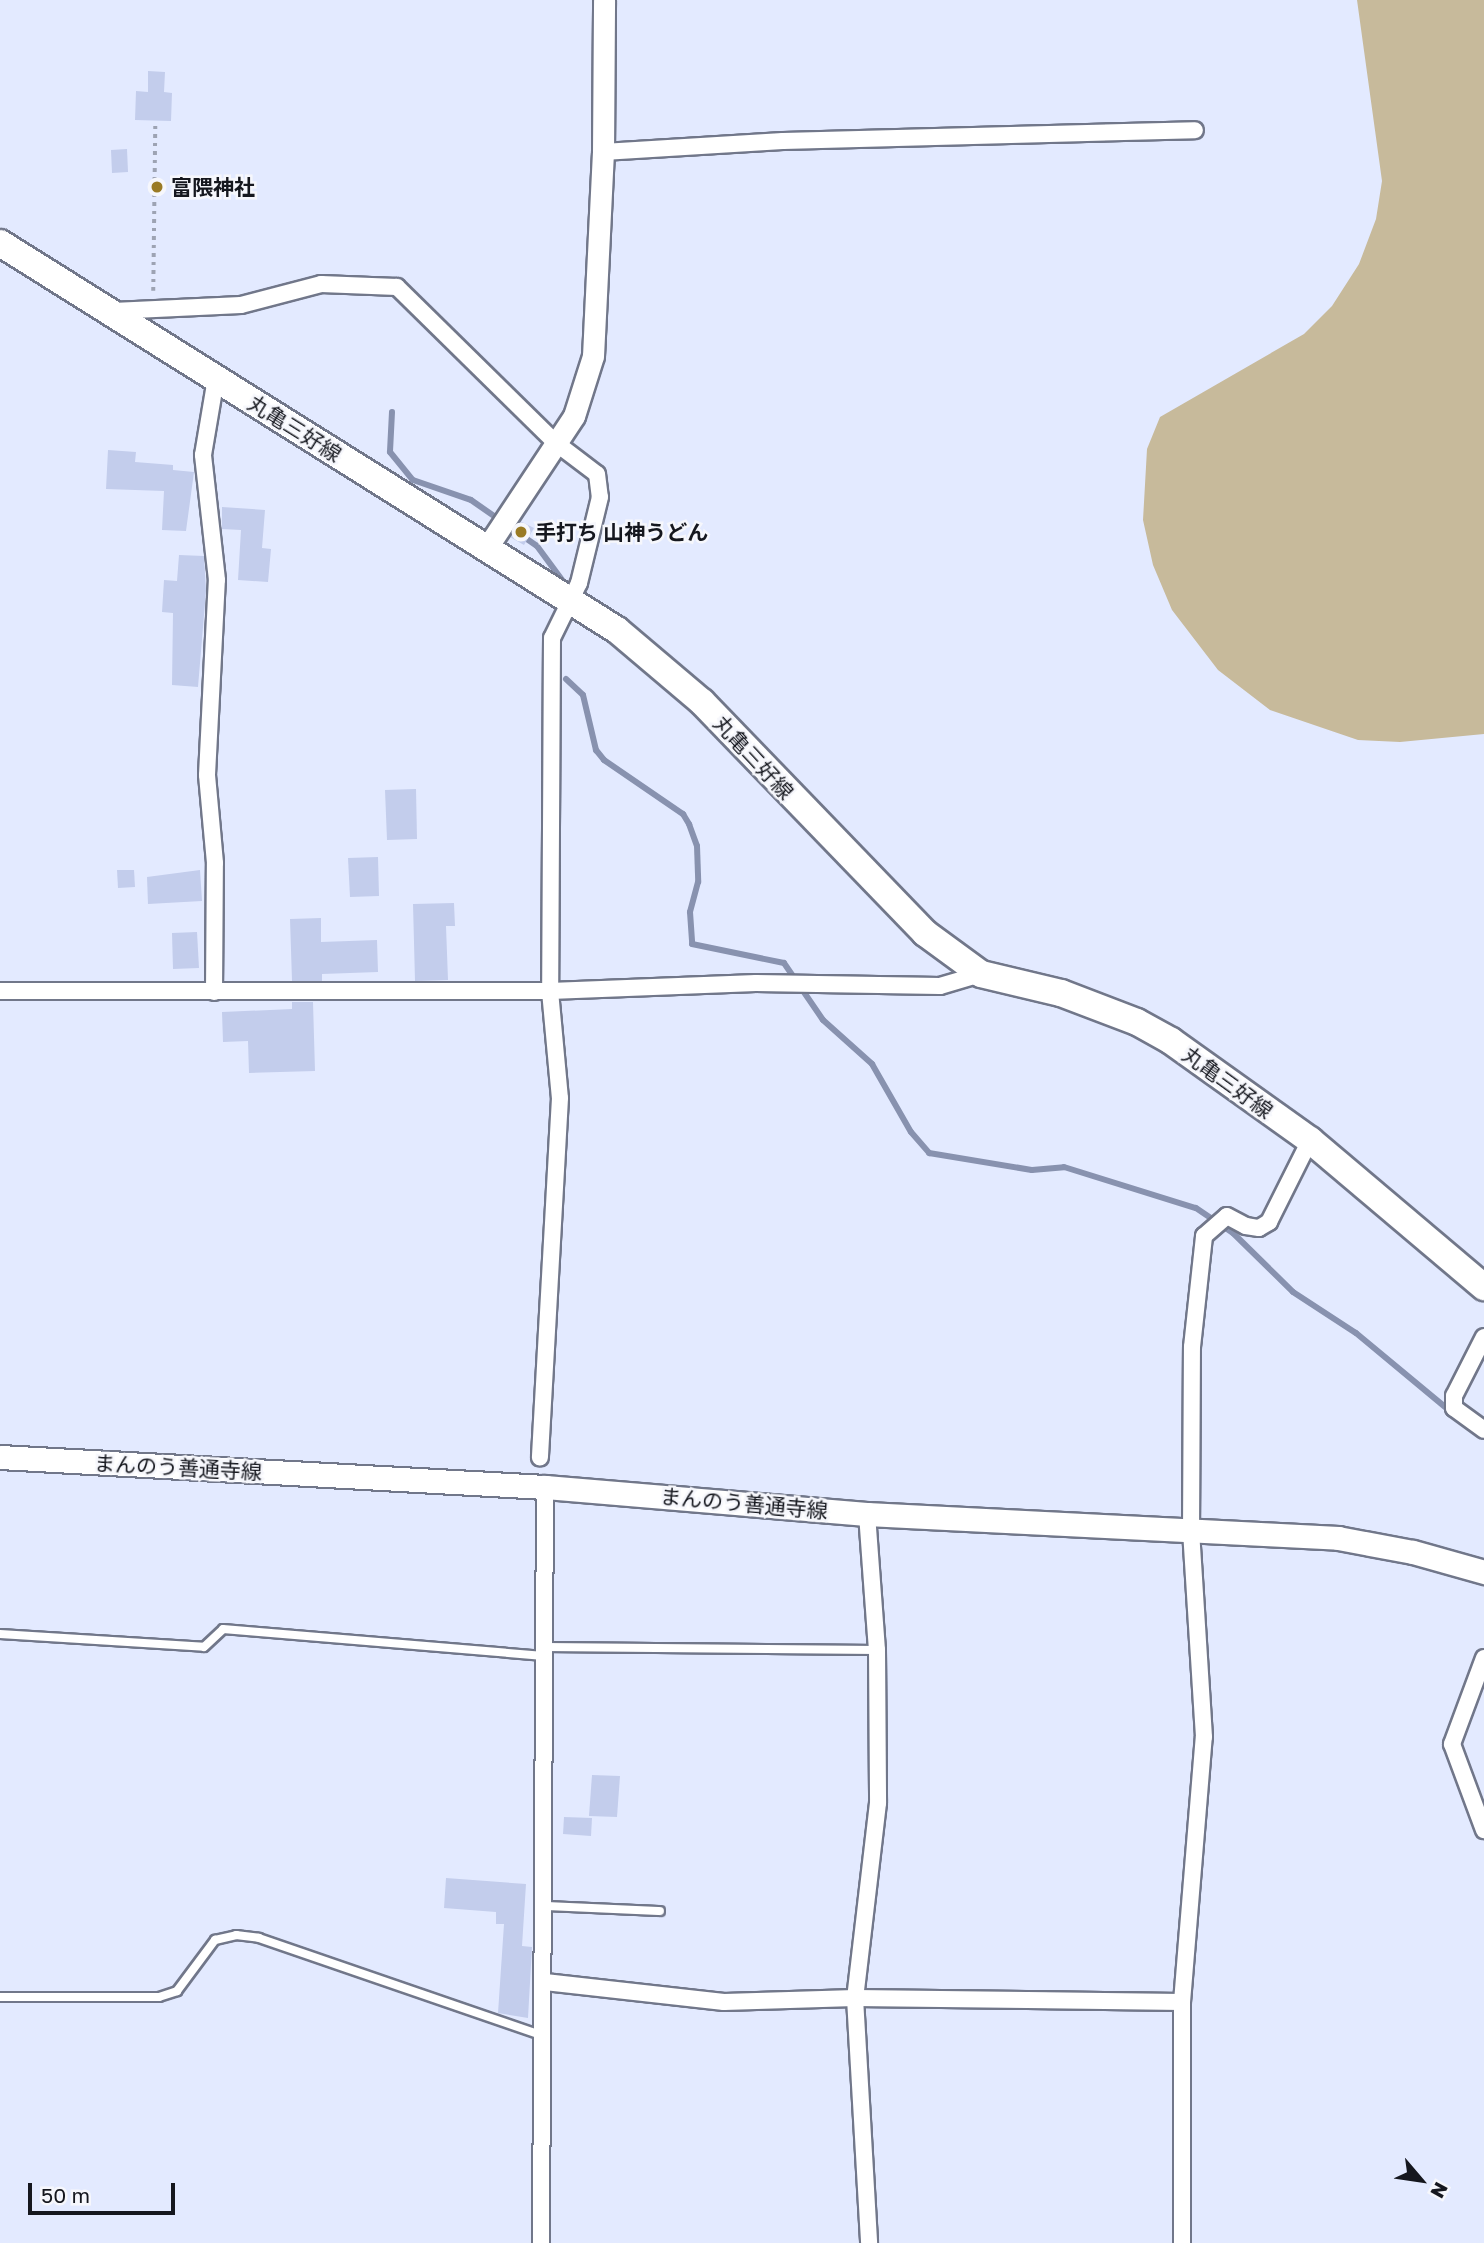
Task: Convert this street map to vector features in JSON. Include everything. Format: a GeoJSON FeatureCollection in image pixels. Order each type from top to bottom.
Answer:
{"type":"FeatureCollection","features":[{"type":"Feature","properties":{"kind":"main road","name":"丸亀三好線"},"geometry":{"type":"LineString","coordinates":[[0,243],[216,378],[491,541],[664,666],[925,933],[981,974],[1061,993],[1137,1022],[1310,1140],[1484,1287]]}},
{"type":"Feature","properties":{"kind":"main road","name":"まんのう善通寺線"},"geometry":{"type":"LineString","coordinates":[[0,1457],[545,1487],[867,1514],[1338,1538],[1413,1552],[1484,1572]]}},
{"type":"Feature","properties":{"kind":"street"},"geometry":{"type":"LineString","coordinates":[[491,541],[574,416],[593,356],[603,152],[604,0]]}},
{"type":"Feature","properties":{"kind":"street"},"geometry":{"type":"LineString","coordinates":[[603,152],[783,141],[1195,130]]}},
{"type":"Feature","properties":{"kind":"street"},"geometry":{"type":"LineString","coordinates":[[110,312],[241,305],[321,284],[397,287],[556,443],[597,474],[600,497],[572,601],[552,638],[550,991],[560,1098],[540,1457]]}},
{"type":"Feature","properties":{"kind":"street"},"geometry":{"type":"LineString","coordinates":[[214,992],[215,863],[207,775],[217,580],[203,455],[216,378]]}},
{"type":"Feature","properties":{"kind":"street"},"geometry":{"type":"LineString","coordinates":[[0,992],[550,991],[781,984],[940,986],[981,974]]}},
{"type":"Feature","properties":{"kind":"street"},"geometry":{"type":"LineString","coordinates":[[1182,2243],[1182,2002],[1203,1737],[1191,1532],[1192,1347],[1203,1236],[1227,1216],[1246,1226],[1259,1228],[1269,1222],[1310,1140]]}},
{"type":"Feature","properties":{"kind":"street"},"geometry":{"type":"LineString","coordinates":[[1484,1337],[1454,1396],[1454,1408],[1484,1430]]}},
{"type":"Feature","properties":{"kind":"street"},"geometry":{"type":"LineString","coordinates":[[541,2243],[545,2036],[545,1487]]}},
{"type":"Feature","properties":{"kind":"street"},"geometry":{"type":"LineString","coordinates":[[867,1514],[877,1650],[878,1803],[855,1998],[869,2243]]}},
{"type":"Feature","properties":{"kind":"street"},"geometry":{"type":"LineString","coordinates":[[1484,1658],[1451,1744],[1484,1830]]}},
{"type":"Feature","properties":{"kind":"street"},"geometry":{"type":"LineString","coordinates":[[545,1982],[724,2002],[855,1998],[1182,2002]]}},
{"type":"Feature","properties":{"kind":"lane"},"geometry":{"type":"LineString","coordinates":[[0,1634],[204,1647],[223,1629],[545,1651],[877,1650]]}},
{"type":"Feature","properties":{"kind":"lane"},"geometry":{"type":"LineString","coordinates":[[545,1906],[660,1911]]}},
{"type":"Feature","properties":{"kind":"lane"},"geometry":{"type":"LineString","coordinates":[[0,1997],[159,1997],[177,1991],[215,1940],[236,1935],[259,1938],[545,2036]]}},
{"type":"Feature","properties":{"kind":"path"},"geometry":{"type":"LineString","coordinates":[[153,310],[155,125]]}},
{"type":"Feature","properties":{"kind":"shaded area"},"geometry":{"type":"Polygon","coordinates":[[[1357,0],[1484,0],[1484,734],[1400,742],[1358,740],[1270,710],[1218,670],[1172,610],[1153,565],[1143,520],[1147,449],[1160,417],[1304,334],[1332,306],[1359,264],[1376,219],[1382,181],[1357,0]]]}},
{"type":"Feature","properties":{"kind":"building"},"geometry":{"type":"Polygon","coordinates":[[[148,71],[165,72],[164,92],[172,93],[171,121],[135,120],[136,91],[148,92],[148,71]]]}},
{"type":"Feature","properties":{"kind":"building"},"geometry":{"type":"Polygon","coordinates":[[[127,149],[128,172],[112,173],[111,150],[127,149]]]}},
{"type":"Feature","properties":{"kind":"building"},"geometry":{"type":"Polygon","coordinates":[[[108,450],[136,452],[135,462],[173,465],[173,470],[194,472],[186,531],[162,530],[164,491],[106,489],[108,450]]]}},
{"type":"Feature","properties":{"kind":"building"},"geometry":{"type":"Polygon","coordinates":[[[222,507],[265,510],[262,548],[271,549],[268,582],[238,580],[241,530],[222,529],[222,507]]]}},
{"type":"Feature","properties":{"kind":"building","name":"手打ち 山神うどん"},"geometry":{"type":"Polygon","coordinates":[[[520,521],[534,528],[524,545],[510,537],[520,521]]]}},
{"type":"Feature","properties":{"kind":"building"},"geometry":{"type":"Polygon","coordinates":[[[179,555],[204,556],[206,591],[198,687],[172,685],[173,613],[162,612],[164,580],[177,581],[179,555]]]}},
{"type":"Feature","properties":{"kind":"building"},"geometry":{"type":"Polygon","coordinates":[[[416,789],[417,839],[387,840],[385,790],[416,789]]]}},
{"type":"Feature","properties":{"kind":"building"},"geometry":{"type":"Polygon","coordinates":[[[378,857],[379,896],[350,897],[348,858],[378,857]]]}},
{"type":"Feature","properties":{"kind":"building"},"geometry":{"type":"Polygon","coordinates":[[[117,870],[134,870],[135,887],[118,888],[117,870]]]}},
{"type":"Feature","properties":{"kind":"building"},"geometry":{"type":"Polygon","coordinates":[[[200,870],[202,901],[148,904],[147,877],[200,870]]]}},
{"type":"Feature","properties":{"kind":"building"},"geometry":{"type":"Polygon","coordinates":[[[454,903],[455,926],[446,926],[448,980],[415,981],[413,904],[454,903]]]}},
{"type":"Feature","properties":{"kind":"building"},"geometry":{"type":"Polygon","coordinates":[[[321,918],[321,942],[377,940],[378,972],[322,974],[322,981],[292,981],[290,919],[321,918]]]}},
{"type":"Feature","properties":{"kind":"building"},"geometry":{"type":"Polygon","coordinates":[[[197,932],[199,968],[173,969],[172,933],[197,932]]]}},
{"type":"Feature","properties":{"kind":"building"},"geometry":{"type":"Polygon","coordinates":[[[292,1002],[313,1002],[315,1071],[249,1073],[248,1041],[223,1042],[222,1012],[292,1009],[292,1002]]]}},
{"type":"Feature","properties":{"kind":"building"},"geometry":{"type":"Polygon","coordinates":[[[592,1775],[620,1776],[617,1817],[589,1816],[592,1775]]]}},
{"type":"Feature","properties":{"kind":"building"},"geometry":{"type":"Polygon","coordinates":[[[564,1817],[592,1818],[591,1836],[563,1834],[564,1817]]]}},
{"type":"Feature","properties":{"kind":"building"},"geometry":{"type":"Polygon","coordinates":[[[446,1878],[526,1884],[522,1946],[532,1947],[528,2018],[498,2013],[504,1924],[496,1924],[496,1912],[444,1908],[446,1878]]]}},
{"type":"Feature","properties":{"kind":"waterway"},"geometry":{"type":"LineString","coordinates":[[392,412],[390,452],[413,480],[471,500],[537,546],[568,588]]}},
{"type":"Feature","properties":{"kind":"waterway"},"geometry":{"type":"LineString","coordinates":[[566,679],[583,695],[596,750],[604,760],[683,814],[689,824],[697,846],[698,882],[690,912],[692,944],[784,963],[823,1020],[872,1064],[911,1132],[929,1153],[1032,1170],[1064,1167],[1196,1208],[1233,1233],[1293,1292],[1356,1333],[1445,1407]]}},
{"type":"Feature","properties":{"kind":"place","name":"富隈神社"},"geometry":{"type":"Point","coordinates":[157,187]}},
{"type":"Feature","properties":{"kind":"place","name":"手打ち 山神うどん"},"geometry":{"type":"Point","coordinates":[521,532]}}]}
